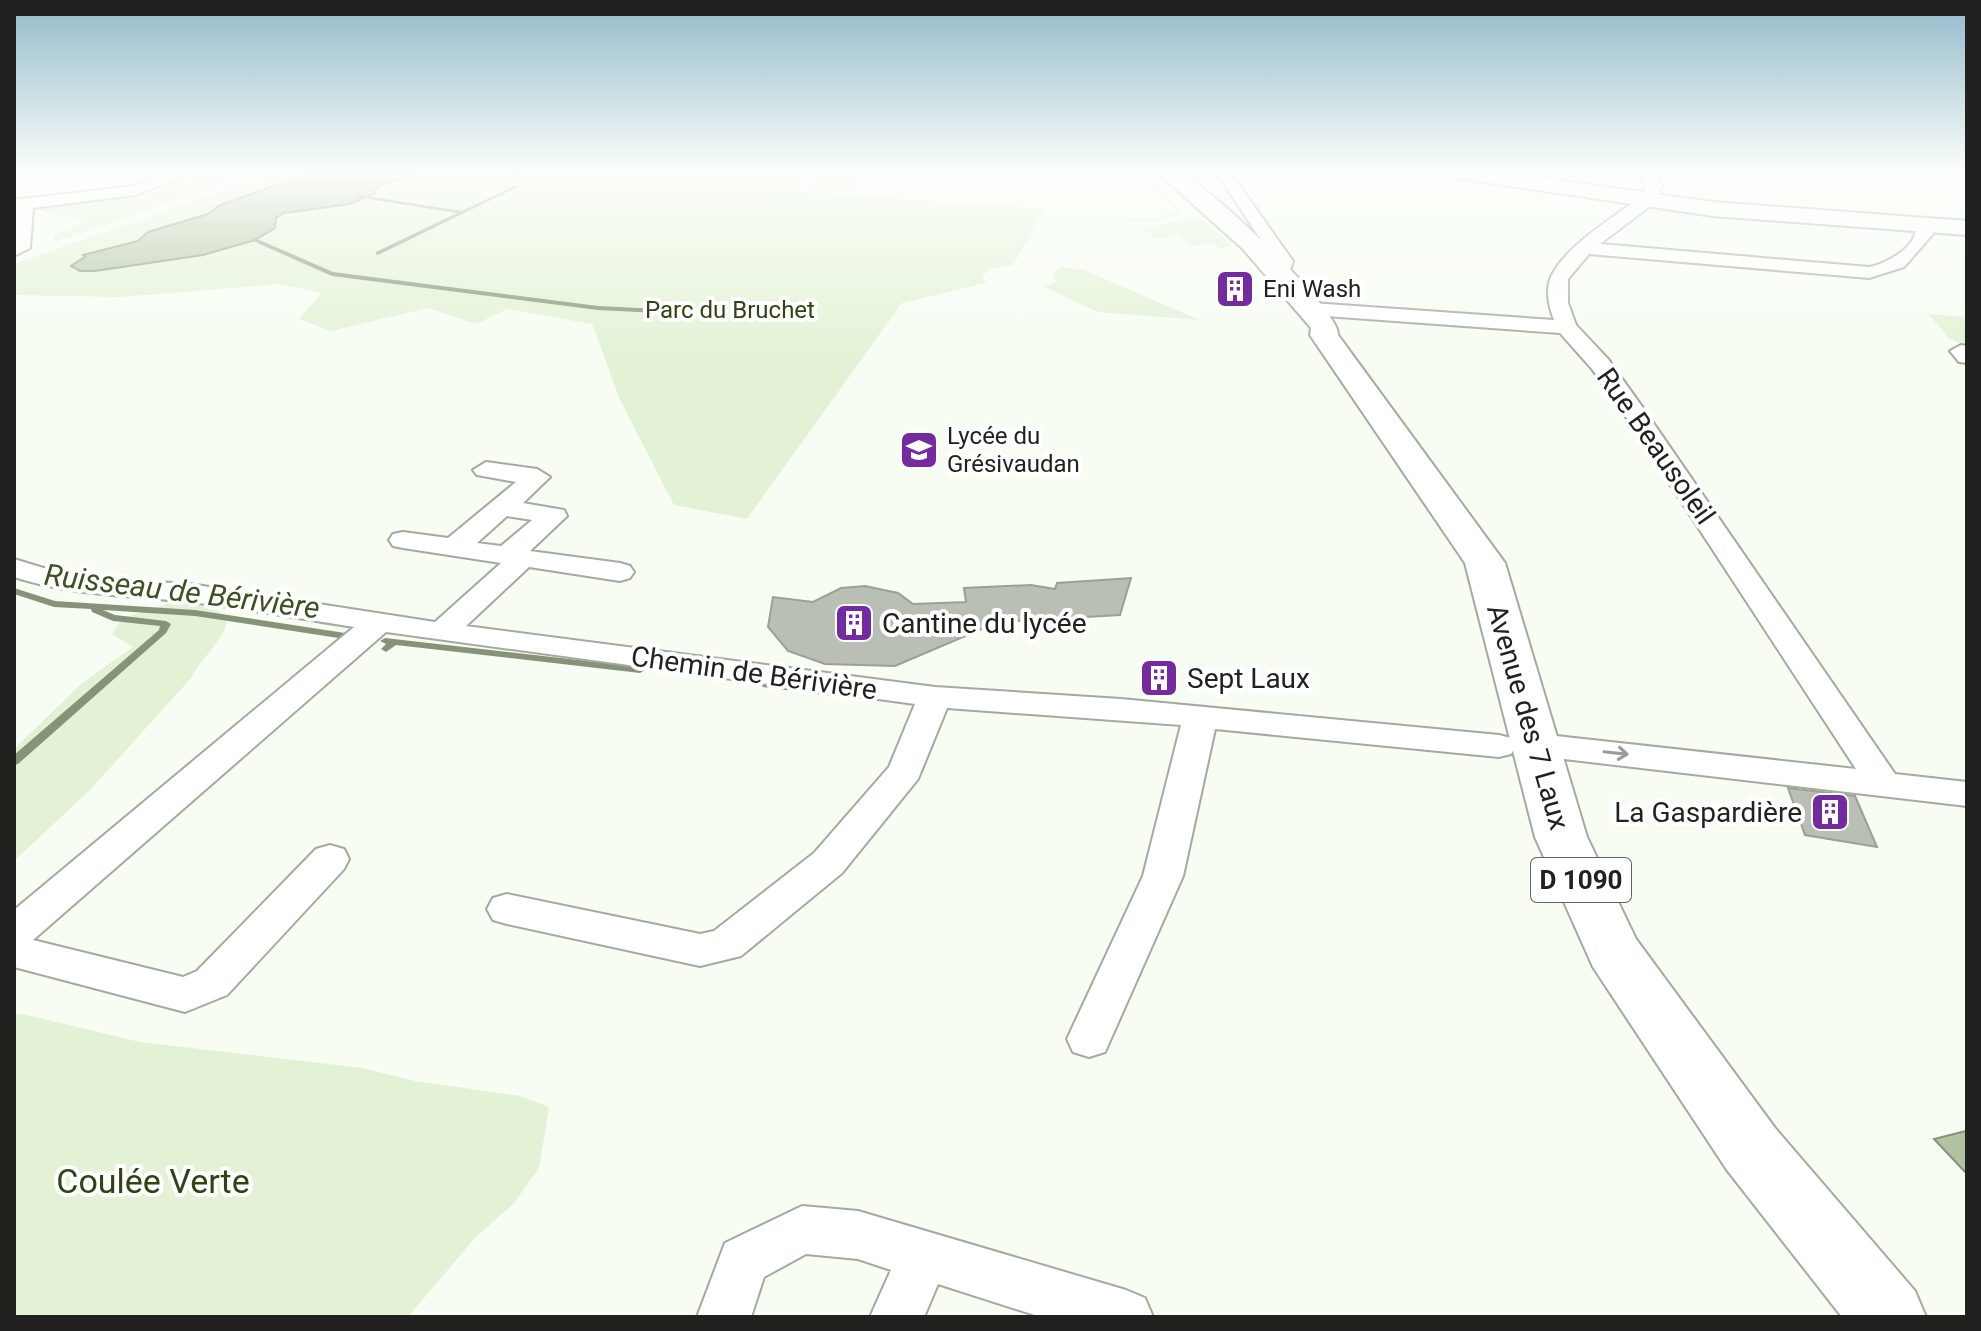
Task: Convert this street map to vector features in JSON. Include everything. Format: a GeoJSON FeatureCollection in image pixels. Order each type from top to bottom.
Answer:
{"type":"FeatureCollection","features":[{"type":"Feature","properties":{"kind":"main road","name":"D 1090"},"geometry":{"type":"LineString","coordinates":[[1225,234],[1244,250],[1314,328],[1335,318]]}},
{"type":"Feature","properties":{"kind":"main road","name":"Avenue des 7 Laux"},"geometry":{"type":"LineString","coordinates":[[1245,234],[1281,272],[1335,318],[1485,563],[1519,745],[1613,951],[1751,1149],[1889,1317]]}},
{"type":"Feature","properties":{"kind":"street"},"geometry":{"type":"LineString","coordinates":[[14,251],[21,248],[21,234]]}},
{"type":"Feature","properties":{"kind":"street","name":"Avenue des 7 Laux"},"geometry":{"type":"LineString","coordinates":[[1266,234],[1284,261],[1281,272]]}},
{"type":"Feature","properties":{"kind":"street"},"geometry":{"type":"LineString","coordinates":[[1335,318],[1566,327],[1558,303],[1559,278],[1584,248],[1603,234]]}},
{"type":"Feature","properties":{"kind":"street"},"geometry":{"type":"LineString","coordinates":[[1584,248],[1622,254],[1866,273],[1897,267],[1924,234]]}},
{"type":"Feature","properties":{"kind":"street","name":"Rue Beausoleil"},"geometry":{"type":"LineString","coordinates":[[1566,327],[1600,364],[1635,413],[1882,781]]}},
{"type":"Feature","properties":{"kind":"street"},"geometry":{"type":"LineString","coordinates":[[454,548],[537,477],[486,470]]}},
{"type":"Feature","properties":{"kind":"street"},"geometry":{"type":"LineString","coordinates":[[442,632],[554,516],[501,507]]}},
{"type":"Feature","properties":{"kind":"street"},"geometry":{"type":"LineString","coordinates":[[403,540],[620,572]]}},
{"type":"Feature","properties":{"kind":"street","name":"Chemin de Bérivière"},"geometry":{"type":"LineString","coordinates":[[14,568],[56,581],[101,588],[190,593],[442,632],[935,697],[1121,709],[1200,719],[1519,745],[1882,781],[1967,794]]}},
{"type":"Feature","properties":{"kind":"street"},"geometry":{"type":"LineString","coordinates":[[14,933],[378,623]]}},
{"type":"Feature","properties":{"kind":"street"},"geometry":{"type":"LineString","coordinates":[[507,909],[700,950],[726,945],[828,863],[867,817],[905,771],[935,697]]}},
{"type":"Feature","properties":{"kind":"street"},"geometry":{"type":"LineString","coordinates":[[1089,1039],[1163,876],[1200,719]]}},
{"type":"Feature","properties":{"kind":"street"},"geometry":{"type":"LineString","coordinates":[[14,951],[185,995],[212,983],[330,859]]}},
{"type":"Feature","properties":{"kind":"street"},"geometry":{"type":"LineString","coordinates":[[724,1317],[743,1261],[802,1230],[858,1235],[1126,1317]]}},
{"type":"Feature","properties":{"kind":"street"},"geometry":{"type":"LineString","coordinates":[[897,1317],[924,1255]]}},
{"type":"Feature","properties":{"kind":"green space"},"geometry":{"type":"Polygon","coordinates":[[[56,234],[77,234],[54,242],[56,234]]]}},
{"type":"Feature","properties":{"kind":"green space","name":"Parc du Bruchet"},"geometry":{"type":"Polygon","coordinates":[[[99,234],[1031,234],[1013,265],[991,269],[982,276],[986,283],[902,303],[747,519],[674,505],[620,400],[592,324],[507,309],[476,324],[428,308],[331,331],[299,319],[322,293],[280,284],[120,297],[14,295],[14,264],[99,234]]]}},
{"type":"Feature","properties":{"kind":"green space"},"geometry":{"type":"Polygon","coordinates":[[[1153,234],[1219,234],[1232,245],[1221,249],[1213,243],[1191,246],[1179,235],[1152,239],[1153,234]]]}},
{"type":"Feature","properties":{"kind":"green space"},"geometry":{"type":"Polygon","coordinates":[[[1060,267],[1084,270],[1200,320],[1098,312],[1044,287],[1056,282],[1053,273],[1060,267]]]}},
{"type":"Feature","properties":{"kind":"green space"},"geometry":{"type":"Polygon","coordinates":[[[1928,314],[1967,317],[1967,346],[1950,339],[1928,314]]]}},
{"type":"Feature","properties":{"kind":"green space"},"geometry":{"type":"Polygon","coordinates":[[[197,601],[215,608],[227,623],[192,677],[90,790],[14,861],[14,749],[82,683],[133,647],[112,634],[122,618],[173,602],[197,601]]]}},
{"type":"Feature","properties":{"kind":"green space","name":"Coulée Verte"},"geometry":{"type":"Polygon","coordinates":[[[23,1014],[140,1042],[362,1068],[415,1081],[520,1096],[549,1107],[539,1168],[514,1203],[473,1240],[408,1317],[14,1317],[14,1015],[23,1014]]]}},
{"type":"Feature","properties":{"kind":"shaded area"},"geometry":{"type":"Polygon","coordinates":[[[146,234],[265,234],[255,240],[203,255],[95,271],[80,271],[71,266],[85,257],[83,255],[138,241],[146,234]]]}},
{"type":"Feature","properties":{"kind":"shaded area"},"geometry":{"type":"Polygon","coordinates":[[[1967,1133],[1967,1174],[1934,1139],[1967,1133]]]}},
{"type":"Feature","properties":{"kind":"building","name":"Cantine du lycée"},"geometry":{"type":"Polygon","coordinates":[[[1131,578],[1120,615],[998,622],[895,666],[825,664],[788,651],[768,627],[773,597],[813,602],[841,588],[865,586],[898,593],[913,604],[966,602],[964,588],[1031,585],[1055,589],[1057,583],[1131,578]]]}},
{"type":"Feature","properties":{"kind":"building","name":"La Gaspardière"},"geometry":{"type":"Polygon","coordinates":[[[1788,788],[1855,796],[1877,847],[1805,835],[1788,788]]]}},
{"type":"Feature","properties":{"kind":"waterway"},"geometry":{"type":"LineString","coordinates":[[378,253],[417,234]]}},
{"type":"Feature","properties":{"kind":"waterway"},"geometry":{"type":"LineString","coordinates":[[255,240],[332,274],[598,308],[679,312]]}},
{"type":"Feature","properties":{"kind":"waterway","name":"Ruisseau de Bérivière"},"geometry":{"type":"LineString","coordinates":[[14,591],[54,604],[195,613],[345,636]]}},
{"type":"Feature","properties":{"kind":"waterway"},"geometry":{"type":"LineString","coordinates":[[14,761],[163,631],[166,624],[113,618],[95,610]]}},
{"type":"Feature","properties":{"kind":"waterway","name":"Ruisseau de Bérivière"},"geometry":{"type":"LineString","coordinates":[[385,641],[394,642]]}},
{"type":"Feature","properties":{"kind":"waterway","name":"Ruisseau de Bérivière"},"geometry":{"type":"LineString","coordinates":[[386,649],[394,642]]}},
{"type":"Feature","properties":{"kind":"waterway"},"geometry":{"type":"LineString","coordinates":[[394,642],[640,670]]}},
{"type":"Feature","properties":{"kind":"waterway"},"geometry":{"type":"LineString","coordinates":[[767,685],[847,695]]}},
{"type":"Feature","properties":{"kind":"place","name":"Eni Wash"},"geometry":{"type":"Point","coordinates":[1235,289]}},
{"type":"Feature","properties":{"kind":"place","name":"Lycée du Grésivaudan"},"geometry":{"type":"Point","coordinates":[919,450]}},
{"type":"Feature","properties":{"kind":"place","name":"Cantine du lycée"},"geometry":{"type":"Point","coordinates":[854,623]}},
{"type":"Feature","properties":{"kind":"place","name":"Sept Laux"},"geometry":{"type":"Point","coordinates":[1159,678]}},
{"type":"Feature","properties":{"kind":"place","name":"La Gaspardière"},"geometry":{"type":"Point","coordinates":[1830,812]}}]}
